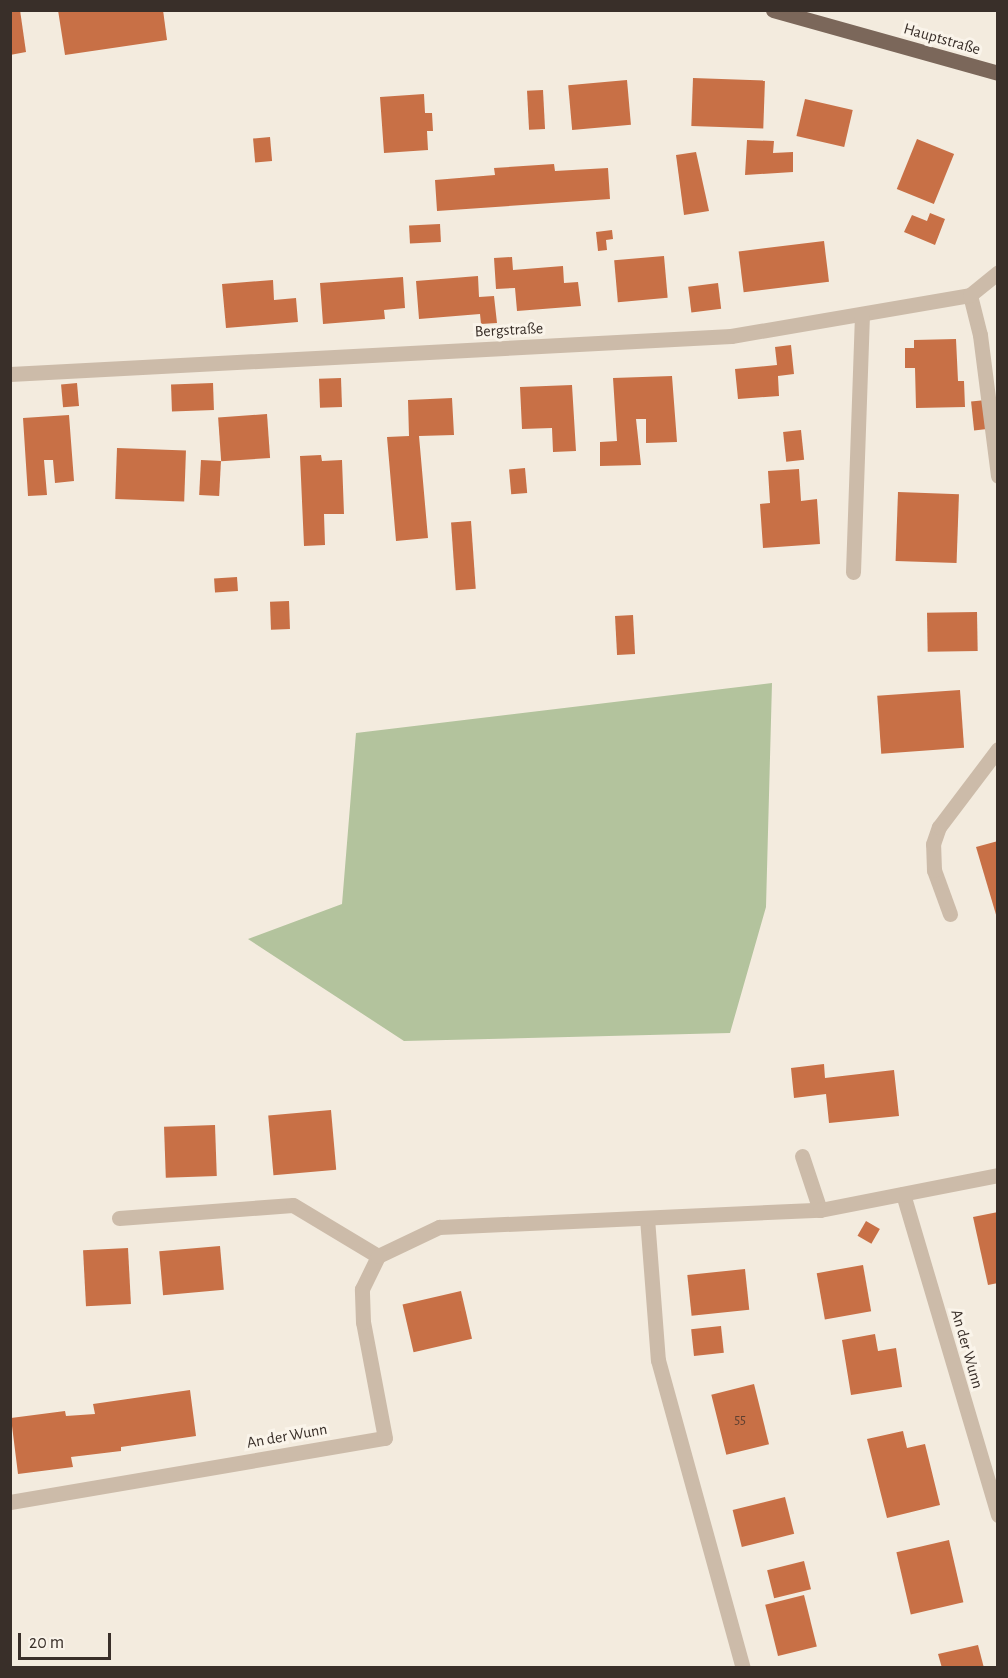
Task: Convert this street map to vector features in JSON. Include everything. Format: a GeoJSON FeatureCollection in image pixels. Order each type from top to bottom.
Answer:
{"type":"FeatureCollection","features":[{"type":"Feature","properties":{"kind":"main road","name":"Hauptstraße"},"geometry":{"type":"LineString","coordinates":[[773,10],[998,73]]}},
{"type":"Feature","properties":{"kind":"street","name":"Bergstraße"},"geometry":{"type":"LineString","coordinates":[[10,374],[731,336],[970,295],[998,272]]}},
{"type":"Feature","properties":{"kind":"street"},"geometry":{"type":"LineString","coordinates":[[970,295],[980,335],[998,476]]}},
{"type":"Feature","properties":{"kind":"street"},"geometry":{"type":"LineString","coordinates":[[853,572],[862,314]]}},
{"type":"Feature","properties":{"kind":"street"},"geometry":{"type":"LineString","coordinates":[[950,914],[934,870],[933,844],[939,827],[998,749]]}},
{"type":"Feature","properties":{"kind":"street"},"geometry":{"type":"LineString","coordinates":[[802,1156],[820,1209]]}},
{"type":"Feature","properties":{"kind":"street"},"geometry":{"type":"LineString","coordinates":[[118,1218],[293,1205],[378,1256],[439,1227],[820,1209],[998,1175]]}},
{"type":"Feature","properties":{"kind":"street","name":"An der Wunn"},"geometry":{"type":"LineString","coordinates":[[903,1194],[998,1515]]}},
{"type":"Feature","properties":{"kind":"street"},"geometry":{"type":"LineString","coordinates":[[647,1218],[658,1360],[743,1668]]}},
{"type":"Feature","properties":{"kind":"street","name":"An der Wunn"},"geometry":{"type":"LineString","coordinates":[[10,1502],[385,1438],[363,1322],[362,1289],[378,1256]]}},
{"type":"Feature","properties":{"kind":"green space"},"geometry":{"type":"Polygon","coordinates":[[[772,683],[766,907],[730,1033],[404,1041],[248,939],[342,904],[356,733],[772,683]]]}},
{"type":"Feature","properties":{"kind":"building"},"geometry":{"type":"Polygon","coordinates":[[[10,10],[20,10],[26,52],[10,55],[10,10]]]}},
{"type":"Feature","properties":{"kind":"building"},"geometry":{"type":"Polygon","coordinates":[[[58,10],[163,10],[167,40],[65,55],[58,10]]]}},
{"type":"Feature","properties":{"kind":"building"},"geometry":{"type":"Polygon","coordinates":[[[693,78],[765,81],[763,128],[691,126],[693,78]]]}},
{"type":"Feature","properties":{"kind":"building"},"geometry":{"type":"Polygon","coordinates":[[[627,80],[631,125],[572,130],[568,85],[627,80]]]}},
{"type":"Feature","properties":{"kind":"building"},"geometry":{"type":"Polygon","coordinates":[[[543,90],[545,129],[529,130],[527,91],[543,90]]]}},
{"type":"Feature","properties":{"kind":"building"},"geometry":{"type":"Polygon","coordinates":[[[424,94],[425,113],[432,113],[433,131],[427,131],[428,150],[384,153],[380,97],[424,94]]]}},
{"type":"Feature","properties":{"kind":"building"},"geometry":{"type":"Polygon","coordinates":[[[805,99],[853,110],[844,147],[796,136],[805,99]]]}},
{"type":"Feature","properties":{"kind":"building"},"geometry":{"type":"Polygon","coordinates":[[[270,137],[272,161],[255,162],[253,138],[270,137]]]}},
{"type":"Feature","properties":{"kind":"building"},"geometry":{"type":"Polygon","coordinates":[[[917,139],[954,154],[934,204],[897,189],[917,139]]]}},
{"type":"Feature","properties":{"kind":"building"},"geometry":{"type":"Polygon","coordinates":[[[747,140],[774,141],[773,153],[793,152],[793,172],[745,175],[747,140]]]}},
{"type":"Feature","properties":{"kind":"building"},"geometry":{"type":"Polygon","coordinates":[[[696,152],[709,211],[684,215],[676,155],[696,152]]]}},
{"type":"Feature","properties":{"kind":"building"},"geometry":{"type":"Polygon","coordinates":[[[554,164],[555,171],[608,168],[610,199],[437,211],[435,180],[495,175],[494,168],[554,164]]]}},
{"type":"Feature","properties":{"kind":"building"},"geometry":{"type":"Polygon","coordinates":[[[930,213],[945,219],[935,245],[904,232],[912,215],[927,221],[930,213]]]}},
{"type":"Feature","properties":{"kind":"building"},"geometry":{"type":"Polygon","coordinates":[[[440,224],[441,242],[410,244],[409,226],[440,224]]]}},
{"type":"Feature","properties":{"kind":"building"},"geometry":{"type":"Polygon","coordinates":[[[612,230],[613,239],[606,240],[607,250],[598,251],[596,232],[612,230]]]}},
{"type":"Feature","properties":{"kind":"building"},"geometry":{"type":"Polygon","coordinates":[[[824,241],[829,282],[744,292],[739,251],[824,241]]]}},
{"type":"Feature","properties":{"kind":"building"},"geometry":{"type":"Polygon","coordinates":[[[664,256],[668,298],[618,302],[614,260],[664,256]]]}},
{"type":"Feature","properties":{"kind":"building"},"geometry":{"type":"Polygon","coordinates":[[[512,257],[513,270],[563,266],[564,283],[578,282],[581,306],[517,311],[515,288],[496,289],[494,258],[512,257]]]}},
{"type":"Feature","properties":{"kind":"building"},"geometry":{"type":"Polygon","coordinates":[[[478,276],[479,297],[494,296],[497,323],[481,324],[480,314],[419,319],[416,281],[478,276]]]}},
{"type":"Feature","properties":{"kind":"building"},"geometry":{"type":"Polygon","coordinates":[[[403,277],[405,308],[384,310],[385,319],[323,324],[320,283],[403,277]]]}},
{"type":"Feature","properties":{"kind":"building"},"geometry":{"type":"Polygon","coordinates":[[[273,280],[274,300],[296,298],[298,322],[226,328],[222,284],[273,280]]]}},
{"type":"Feature","properties":{"kind":"building"},"geometry":{"type":"Polygon","coordinates":[[[718,283],[721,309],[691,312],[688,287],[718,283]]]}},
{"type":"Feature","properties":{"kind":"building"},"geometry":{"type":"Polygon","coordinates":[[[956,339],[958,381],[964,381],[965,407],[916,408],[915,368],[905,368],[905,348],[914,348],[914,340],[956,339]]]}},
{"type":"Feature","properties":{"kind":"building"},"geometry":{"type":"Polygon","coordinates":[[[791,345],[794,374],[778,376],[779,396],[738,399],[735,369],[777,365],[775,347],[791,345]]]}},
{"type":"Feature","properties":{"kind":"building"},"geometry":{"type":"Polygon","coordinates":[[[672,376],[677,442],[646,443],[646,419],[636,419],[641,465],[600,466],[600,442],[617,441],[613,378],[672,376]]]}},
{"type":"Feature","properties":{"kind":"building"},"geometry":{"type":"Polygon","coordinates":[[[341,378],[342,407],[320,408],[319,379],[341,378]]]}},
{"type":"Feature","properties":{"kind":"building"},"geometry":{"type":"Polygon","coordinates":[[[77,383],[79,406],[63,407],[61,384],[77,383]]]}},
{"type":"Feature","properties":{"kind":"building"},"geometry":{"type":"Polygon","coordinates":[[[213,383],[214,410],[172,411],[171,384],[213,383]]]}},
{"type":"Feature","properties":{"kind":"building"},"geometry":{"type":"Polygon","coordinates":[[[572,385],[576,451],[553,452],[552,428],[522,429],[520,387],[572,385]]]}},
{"type":"Feature","properties":{"kind":"building"},"geometry":{"type":"Polygon","coordinates":[[[452,398],[454,435],[419,436],[428,538],[396,541],[387,437],[409,436],[408,400],[452,398]]]}},
{"type":"Feature","properties":{"kind":"building"},"geometry":{"type":"Polygon","coordinates":[[[986,400],[989,429],[974,430],[971,402],[986,400]]]}},
{"type":"Feature","properties":{"kind":"building"},"geometry":{"type":"Polygon","coordinates":[[[267,414],[270,458],[221,461],[218,417],[267,414]]]}},
{"type":"Feature","properties":{"kind":"building"},"geometry":{"type":"Polygon","coordinates":[[[69,415],[74,481],[55,483],[53,460],[44,460],[47,495],[28,496],[23,418],[69,415]]]}},
{"type":"Feature","properties":{"kind":"building"},"geometry":{"type":"Polygon","coordinates":[[[801,430],[804,460],[786,462],[783,432],[801,430]]]}},
{"type":"Feature","properties":{"kind":"building"},"geometry":{"type":"Polygon","coordinates":[[[117,448],[186,450],[184,501],[115,499],[117,448]]]}},
{"type":"Feature","properties":{"kind":"building"},"geometry":{"type":"Polygon","coordinates":[[[321,455],[322,461],[342,460],[344,514],[324,514],[325,545],[304,546],[300,456],[321,455]]]}},
{"type":"Feature","properties":{"kind":"building"},"geometry":{"type":"Polygon","coordinates":[[[201,460],[221,461],[219,496],[199,495],[201,460]]]}},
{"type":"Feature","properties":{"kind":"building"},"geometry":{"type":"Polygon","coordinates":[[[525,468],[527,493],[511,494],[509,469],[525,468]]]}},
{"type":"Feature","properties":{"kind":"building"},"geometry":{"type":"Polygon","coordinates":[[[799,469],[801,501],[817,499],[820,544],[763,548],[760,504],[770,503],[768,471],[799,469]]]}},
{"type":"Feature","properties":{"kind":"building"},"geometry":{"type":"Polygon","coordinates":[[[898,492],[959,494],[957,563],[896,561],[898,492]]]}},
{"type":"Feature","properties":{"kind":"building"},"geometry":{"type":"Polygon","coordinates":[[[471,521],[476,589],[456,590],[451,522],[471,521]]]}},
{"type":"Feature","properties":{"kind":"building"},"geometry":{"type":"Polygon","coordinates":[[[237,577],[238,591],[215,593],[214,579],[237,577]]]}},
{"type":"Feature","properties":{"kind":"building"},"geometry":{"type":"Polygon","coordinates":[[[289,601],[290,629],[271,630],[270,602],[289,601]]]}},
{"type":"Feature","properties":{"kind":"building"},"geometry":{"type":"Polygon","coordinates":[[[977,612],[978,651],[928,652],[927,613],[977,612]]]}},
{"type":"Feature","properties":{"kind":"building"},"geometry":{"type":"Polygon","coordinates":[[[633,615],[635,654],[617,655],[615,616],[633,615]]]}},
{"type":"Feature","properties":{"kind":"building"},"geometry":{"type":"Polygon","coordinates":[[[960,690],[964,748],[881,754],[877,696],[960,690]]]}},
{"type":"Feature","properties":{"kind":"building"},"geometry":{"type":"Polygon","coordinates":[[[998,841],[998,918],[997,918],[976,847],[998,841]]]}},
{"type":"Feature","properties":{"kind":"building"},"geometry":{"type":"Polygon","coordinates":[[[824,1064],[825,1078],[894,1070],[899,1116],[829,1123],[826,1094],[794,1098],[791,1068],[824,1064]]]}},
{"type":"Feature","properties":{"kind":"building"},"geometry":{"type":"Polygon","coordinates":[[[331,1110],[336,1170],[273,1175],[268,1115],[331,1110]]]}},
{"type":"Feature","properties":{"kind":"building"},"geometry":{"type":"Polygon","coordinates":[[[215,1125],[217,1176],[166,1178],[164,1127],[215,1125]]]}},
{"type":"Feature","properties":{"kind":"building"},"geometry":{"type":"Polygon","coordinates":[[[998,1212],[998,1283],[988,1285],[973,1217],[998,1212]]]}},
{"type":"Feature","properties":{"kind":"building"},"geometry":{"type":"Polygon","coordinates":[[[866,1221],[880,1229],[871,1244],[858,1236],[866,1221]]]}},
{"type":"Feature","properties":{"kind":"building"},"geometry":{"type":"Polygon","coordinates":[[[220,1246],[224,1290],[163,1295],[159,1251],[220,1246]]]}},
{"type":"Feature","properties":{"kind":"building"},"geometry":{"type":"Polygon","coordinates":[[[128,1248],[131,1304],[86,1306],[83,1250],[128,1248]]]}},
{"type":"Feature","properties":{"kind":"building"},"geometry":{"type":"Polygon","coordinates":[[[863,1265],[871,1311],[825,1319],[817,1273],[863,1265]]]}},
{"type":"Feature","properties":{"kind":"building"},"geometry":{"type":"Polygon","coordinates":[[[745,1269],[749,1310],[692,1316],[687,1275],[745,1269]]]}},
{"type":"Feature","properties":{"kind":"building"},"geometry":{"type":"Polygon","coordinates":[[[461,1291],[472,1339],[414,1352],[403,1304],[461,1291]]]}},
{"type":"Feature","properties":{"kind":"building"},"geometry":{"type":"Polygon","coordinates":[[[721,1326],[724,1353],[694,1356],[691,1329],[721,1326]]]}},
{"type":"Feature","properties":{"kind":"building"},"geometry":{"type":"Polygon","coordinates":[[[875,1334],[878,1351],[896,1348],[902,1387],[851,1395],[842,1340],[875,1334]]]}},
{"type":"Feature","properties":{"kind":"building"},"geometry":{"type":"Polygon","coordinates":[[[754,1384],[769,1444],[726,1455],[711,1395],[754,1384]]]}},
{"type":"Feature","properties":{"kind":"building"},"geometry":{"type":"Polygon","coordinates":[[[190,1390],[196,1436],[121,1447],[121,1451],[71,1457],[73,1467],[18,1474],[11,1418],[65,1411],[66,1416],[95,1414],[93,1404],[190,1390]]]}},
{"type":"Feature","properties":{"kind":"building"},"geometry":{"type":"Polygon","coordinates":[[[903,1431],[907,1448],[925,1444],[940,1505],[887,1518],[867,1439],[903,1431]]]}},
{"type":"Feature","properties":{"kind":"building"},"geometry":{"type":"Polygon","coordinates":[[[785,1497],[794,1534],[742,1547],[733,1510],[785,1497]]]}},
{"type":"Feature","properties":{"kind":"building"},"geometry":{"type":"Polygon","coordinates":[[[949,1540],[963,1602],[911,1615],[896,1552],[949,1540]]]}},
{"type":"Feature","properties":{"kind":"building"},"geometry":{"type":"Polygon","coordinates":[[[804,1561],[811,1589],[774,1598],[767,1570],[804,1561]]]}},
{"type":"Feature","properties":{"kind":"building"},"geometry":{"type":"Polygon","coordinates":[[[804,1595],[817,1646],[778,1656],[765,1605],[804,1595]]]}},
{"type":"Feature","properties":{"kind":"building"},"geometry":{"type":"Polygon","coordinates":[[[978,1645],[984,1668],[942,1668],[938,1654],[978,1645]]]}}]}
